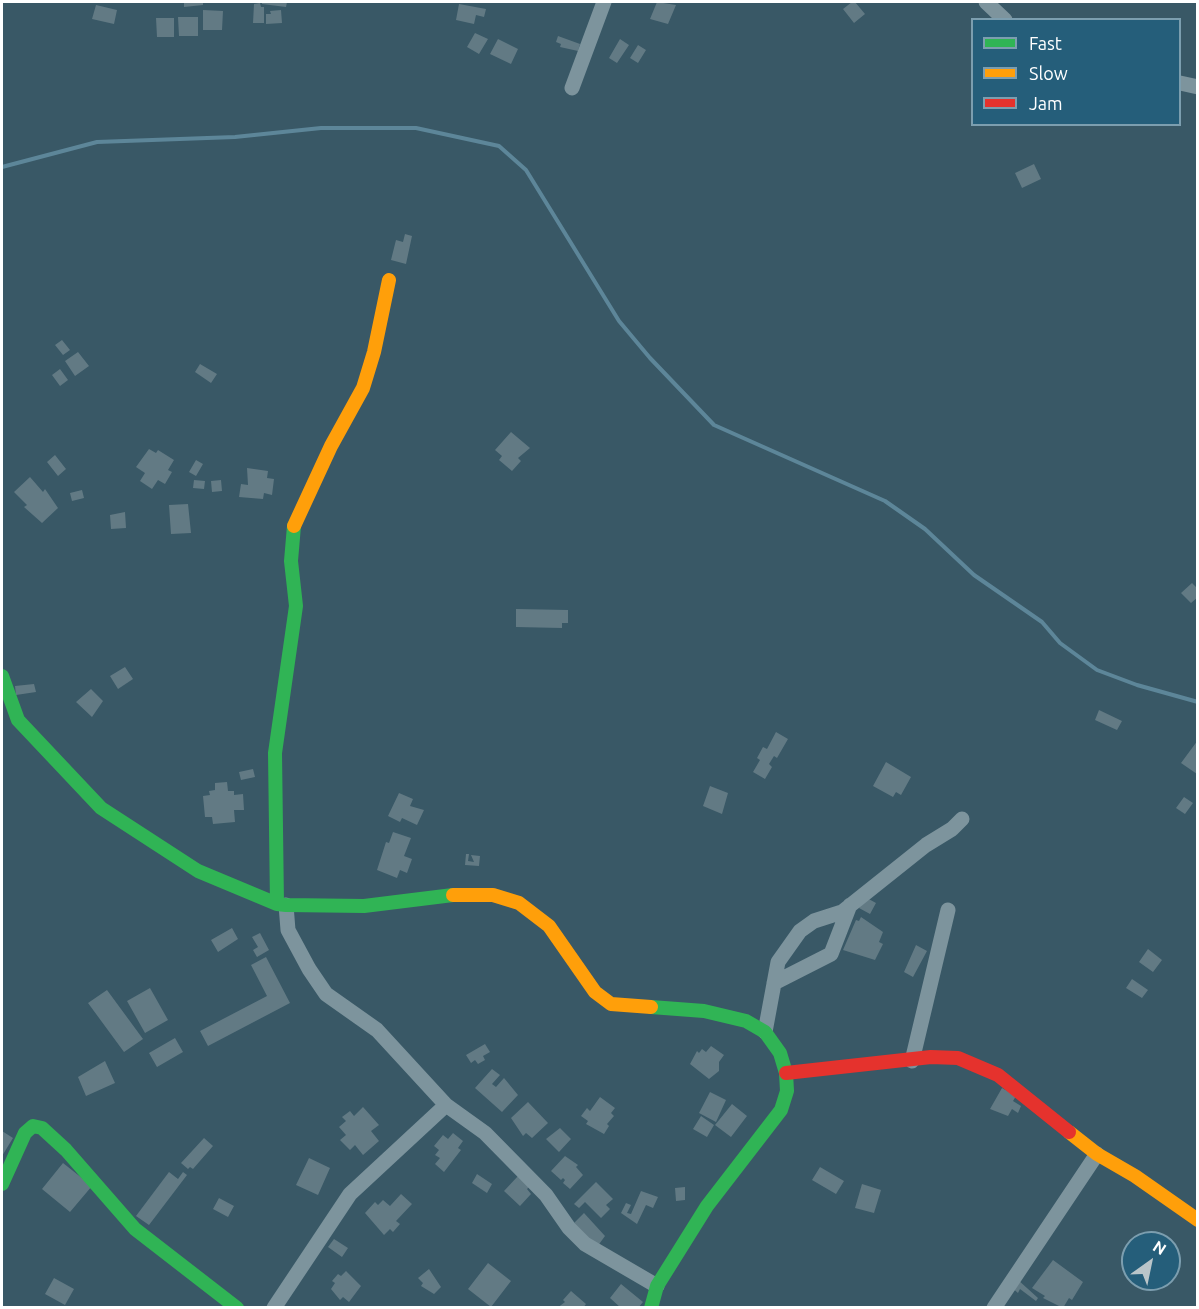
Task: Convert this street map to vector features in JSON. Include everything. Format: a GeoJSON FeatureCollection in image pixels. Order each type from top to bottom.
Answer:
{"type":"FeatureCollection","features":[{"type":"Feature","properties":{"kind":"street"},"geometry":{"type":"LineString","coordinates":[[572,88],[604,2]]}},
{"type":"Feature","properties":{"kind":"street"},"geometry":{"type":"LineString","coordinates":[[986,2],[1003,18]]}},
{"type":"Feature","properties":{"kind":"street"},"geometry":{"type":"LineString","coordinates":[[1181,76],[1197,76]]}},
{"type":"Feature","properties":{"kind":"street"},"geometry":{"type":"LineString","coordinates":[[1181,83],[1197,87]]}},
{"type":"Feature","properties":{"kind":"street"},"geometry":{"type":"LineString","coordinates":[[389,280],[374,352],[363,388],[331,446],[294,526],[291,561],[296,606],[275,753],[282,904],[288,930],[309,969],[326,994],[376,1030],[446,1105],[485,1133],[546,1195],[569,1227],[585,1244],[657,1286]]}},
{"type":"Feature","properties":{"kind":"street"},"geometry":{"type":"LineString","coordinates":[[2,676],[18,720],[101,808],[198,872],[282,904],[364,906],[456,895],[493,895],[519,903],[549,926],[595,992],[611,1004],[704,1011],[746,1021],[765,1032],[780,1053],[786,1073],[787,1092],[781,1110],[742,1164],[707,1206],[657,1286],[651,1308]]}},
{"type":"Feature","properties":{"kind":"street"},"geometry":{"type":"LineString","coordinates":[[765,1032],[778,962],[800,931],[814,921],[842,912],[962,819]]}},
{"type":"Feature","properties":{"kind":"street"},"geometry":{"type":"LineString","coordinates":[[774,983],[831,954],[850,905]]}},
{"type":"Feature","properties":{"kind":"street"},"geometry":{"type":"LineString","coordinates":[[912,1061],[948,910]]}},
{"type":"Feature","properties":{"kind":"street"},"geometry":{"type":"LineString","coordinates":[[786,1073],[855,1064],[912,1061],[931,1057],[958,1058],[998,1075],[1097,1154],[1135,1176],[1197,1220]]}},
{"type":"Feature","properties":{"kind":"street"},"geometry":{"type":"LineString","coordinates":[[274,1308],[350,1194],[446,1105]]}},
{"type":"Feature","properties":{"kind":"street"},"geometry":{"type":"LineString","coordinates":[[2,1184],[25,1133],[33,1126],[42,1128],[66,1150],[135,1229],[237,1308]]}},
{"type":"Feature","properties":{"kind":"street"},"geometry":{"type":"LineString","coordinates":[[994,1308],[1097,1154]]}},
{"type":"Feature","properties":{"kind":"building"},"geometry":{"type":"Polygon","coordinates":[[[184,2],[203,2],[203,5],[184,7],[184,2]]]}},
{"type":"Feature","properties":{"kind":"building"},"geometry":{"type":"Polygon","coordinates":[[[262,2],[287,2],[286,7],[262,4],[262,2]]]}},
{"type":"Feature","properties":{"kind":"building"},"geometry":{"type":"Polygon","coordinates":[[[657,2],[676,5],[668,24],[650,19],[657,2]]]}},
{"type":"Feature","properties":{"kind":"building"},"geometry":{"type":"Polygon","coordinates":[[[855,2],[865,14],[854,23],[843,9],[855,2]]]}},
{"type":"Feature","properties":{"kind":"building"},"geometry":{"type":"Polygon","coordinates":[[[260,3],[261,7],[264,7],[264,23],[253,23],[254,4],[260,3]]]}},
{"type":"Feature","properties":{"kind":"building"},"geometry":{"type":"Polygon","coordinates":[[[459,4],[486,9],[484,17],[476,15],[474,24],[456,20],[459,4]]]}},
{"type":"Feature","properties":{"kind":"building"},"geometry":{"type":"Polygon","coordinates":[[[96,5],[117,10],[114,24],[92,19],[96,5]]]}},
{"type":"Feature","properties":{"kind":"building"},"geometry":{"type":"Polygon","coordinates":[[[203,10],[223,11],[222,30],[203,30],[203,10]]]}},
{"type":"Feature","properties":{"kind":"building"},"geometry":{"type":"Polygon","coordinates":[[[281,10],[282,23],[266,24],[266,14],[271,14],[270,11],[281,10]]]}},
{"type":"Feature","properties":{"kind":"building"},"geometry":{"type":"Polygon","coordinates":[[[178,17],[198,17],[198,36],[179,36],[178,17]]]}},
{"type":"Feature","properties":{"kind":"building"},"geometry":{"type":"Polygon","coordinates":[[[156,18],[174,18],[174,37],[157,37],[156,18]]]}},
{"type":"Feature","properties":{"kind":"building"},"geometry":{"type":"Polygon","coordinates":[[[475,33],[488,39],[479,54],[467,47],[475,33]]]}},
{"type":"Feature","properties":{"kind":"building"},"geometry":{"type":"Polygon","coordinates":[[[558,36],[580,44],[578,51],[560,47],[561,44],[556,42],[558,36]]]}},
{"type":"Feature","properties":{"kind":"building"},"geometry":{"type":"Polygon","coordinates":[[[498,39],[518,49],[511,64],[490,54],[498,39]]]}},
{"type":"Feature","properties":{"kind":"building"},"geometry":{"type":"Polygon","coordinates":[[[620,39],[629,45],[617,63],[609,58],[620,39]]]}},
{"type":"Feature","properties":{"kind":"building"},"geometry":{"type":"Polygon","coordinates":[[[638,45],[646,50],[638,63],[630,58],[638,45]]]}},
{"type":"Feature","properties":{"kind":"building"},"geometry":{"type":"Polygon","coordinates":[[[1034,164],[1041,179],[1022,188],[1015,173],[1034,164]]]}},
{"type":"Feature","properties":{"kind":"building"},"geometry":{"type":"Polygon","coordinates":[[[405,234],[412,236],[406,264],[391,260],[396,240],[403,242],[405,234]]]}},
{"type":"Feature","properties":{"kind":"building"},"geometry":{"type":"Polygon","coordinates":[[[62,340],[70,350],[63,355],[55,345],[62,340]]]}},
{"type":"Feature","properties":{"kind":"building"},"geometry":{"type":"Polygon","coordinates":[[[78,352],[89,366],[75,376],[65,361],[78,352]]]}},
{"type":"Feature","properties":{"kind":"building"},"geometry":{"type":"Polygon","coordinates":[[[200,364],[217,374],[211,383],[195,372],[200,364]]]}},
{"type":"Feature","properties":{"kind":"building"},"geometry":{"type":"Polygon","coordinates":[[[60,369],[68,380],[60,386],[52,375],[60,369]]]}},
{"type":"Feature","properties":{"kind":"building"},"geometry":{"type":"Polygon","coordinates":[[[511,432],[530,448],[518,458],[521,461],[512,471],[499,460],[502,456],[495,450],[511,432]]]}},
{"type":"Feature","properties":{"kind":"building"},"geometry":{"type":"Polygon","coordinates":[[[149,449],[156,453],[158,450],[174,460],[168,470],[172,472],[165,484],[158,480],[152,489],[140,481],[145,473],[136,467],[149,449]]]}},
{"type":"Feature","properties":{"kind":"building"},"geometry":{"type":"Polygon","coordinates":[[[55,455],[66,469],[58,476],[47,462],[55,455]]]}},
{"type":"Feature","properties":{"kind":"building"},"geometry":{"type":"Polygon","coordinates":[[[196,460],[203,464],[196,476],[189,472],[196,460]]]}},
{"type":"Feature","properties":{"kind":"building"},"geometry":{"type":"Polygon","coordinates":[[[247,468],[268,471],[267,478],[274,479],[272,495],[264,493],[263,499],[239,497],[241,484],[248,485],[247,468]]]}},
{"type":"Feature","properties":{"kind":"building"},"geometry":{"type":"Polygon","coordinates":[[[30,477],[43,492],[45,489],[58,508],[42,523],[24,507],[27,505],[14,492],[30,477]]]}},
{"type":"Feature","properties":{"kind":"building"},"geometry":{"type":"Polygon","coordinates":[[[194,480],[205,481],[204,489],[193,488],[194,480]]]}},
{"type":"Feature","properties":{"kind":"building"},"geometry":{"type":"Polygon","coordinates":[[[221,480],[222,491],[212,492],[211,481],[221,480]]]}},
{"type":"Feature","properties":{"kind":"building"},"geometry":{"type":"Polygon","coordinates":[[[82,490],[84,498],[72,501],[70,493],[82,490]]]}},
{"type":"Feature","properties":{"kind":"building"},"geometry":{"type":"Polygon","coordinates":[[[188,504],[191,533],[171,534],[169,505],[188,504]]]}},
{"type":"Feature","properties":{"kind":"building"},"geometry":{"type":"Polygon","coordinates":[[[125,512],[126,528],[111,529],[110,515],[125,512]]]}},
{"type":"Feature","properties":{"kind":"building"},"geometry":{"type":"Polygon","coordinates":[[[1192,583],[1198,589],[1198,597],[1191,603],[1181,593],[1192,583]]]}},
{"type":"Feature","properties":{"kind":"building"},"geometry":{"type":"Polygon","coordinates":[[[516,609],[568,610],[568,623],[562,623],[562,628],[516,627],[516,609]]]}},
{"type":"Feature","properties":{"kind":"building"},"geometry":{"type":"Polygon","coordinates":[[[125,667],[133,679],[118,689],[110,676],[125,667]]]}},
{"type":"Feature","properties":{"kind":"building"},"geometry":{"type":"Polygon","coordinates":[[[34,684],[36,692],[16,695],[15,686],[34,684]]]}},
{"type":"Feature","properties":{"kind":"building"},"geometry":{"type":"Polygon","coordinates":[[[91,689],[103,701],[92,717],[76,702],[91,689]]]}},
{"type":"Feature","properties":{"kind":"building"},"geometry":{"type":"Polygon","coordinates":[[[1099,710],[1122,721],[1117,730],[1095,720],[1099,710]]]}},
{"type":"Feature","properties":{"kind":"building"},"geometry":{"type":"Polygon","coordinates":[[[776,732],[788,739],[777,758],[774,756],[769,764],[772,767],[765,779],[753,772],[760,760],[757,758],[763,747],[767,749],[776,732]]]}},
{"type":"Feature","properties":{"kind":"building"},"geometry":{"type":"Polygon","coordinates":[[[1198,740],[1198,773],[1197,774],[1181,763],[1198,740]]]}},
{"type":"Feature","properties":{"kind":"building"},"geometry":{"type":"Polygon","coordinates":[[[886,762],[911,777],[901,795],[896,792],[893,797],[873,786],[886,762]]]}},
{"type":"Feature","properties":{"kind":"building"},"geometry":{"type":"Polygon","coordinates":[[[253,769],[255,777],[241,780],[239,772],[253,769]]]}},
{"type":"Feature","properties":{"kind":"building"},"geometry":{"type":"Polygon","coordinates":[[[227,782],[228,791],[234,791],[234,795],[243,794],[244,810],[234,810],[235,822],[213,824],[212,817],[205,817],[203,796],[210,795],[209,791],[215,790],[215,783],[227,782]]]}},
{"type":"Feature","properties":{"kind":"building"},"geometry":{"type":"Polygon","coordinates":[[[710,786],[728,793],[722,814],[703,806],[710,786]]]}},
{"type":"Feature","properties":{"kind":"building"},"geometry":{"type":"Polygon","coordinates":[[[399,793],[413,799],[410,806],[424,810],[417,825],[402,818],[400,822],[388,816],[399,793]]]}},
{"type":"Feature","properties":{"kind":"building"},"geometry":{"type":"Polygon","coordinates":[[[1184,797],[1193,803],[1185,814],[1176,808],[1184,797]]]}},
{"type":"Feature","properties":{"kind":"building"},"geometry":{"type":"Polygon","coordinates":[[[393,832],[411,838],[404,856],[412,859],[407,873],[400,870],[397,878],[377,870],[386,842],[389,843],[393,832]]]}},
{"type":"Feature","properties":{"kind":"building"},"geometry":{"type":"Polygon","coordinates":[[[466,854],[469,854],[468,861],[474,862],[471,855],[480,856],[479,866],[465,865],[466,854]]]}},
{"type":"Feature","properties":{"kind":"building"},"geometry":{"type":"Polygon","coordinates":[[[865,897],[876,903],[870,914],[859,908],[865,897]]]}},
{"type":"Feature","properties":{"kind":"building"},"geometry":{"type":"Polygon","coordinates":[[[861,917],[883,932],[879,942],[883,944],[875,960],[843,950],[856,920],[859,921],[861,917]]]}},
{"type":"Feature","properties":{"kind":"building"},"geometry":{"type":"Polygon","coordinates":[[[232,928],[238,939],[218,952],[211,940],[232,928]]]}},
{"type":"Feature","properties":{"kind":"building"},"geometry":{"type":"Polygon","coordinates":[[[260,933],[269,950],[257,957],[253,950],[258,947],[252,937],[260,933]]]}},
{"type":"Feature","properties":{"kind":"building"},"geometry":{"type":"Polygon","coordinates":[[[916,945],[927,951],[913,977],[904,972],[916,945]]]}},
{"type":"Feature","properties":{"kind":"building"},"geometry":{"type":"Polygon","coordinates":[[[1148,949],[1162,960],[1153,972],[1139,962],[1148,949]]]}},
{"type":"Feature","properties":{"kind":"building"},"geometry":{"type":"Polygon","coordinates":[[[266,957],[290,1003],[208,1046],[200,1031],[267,996],[251,965],[266,957]]]}},
{"type":"Feature","properties":{"kind":"building"},"geometry":{"type":"Polygon","coordinates":[[[1132,979],[1148,990],[1142,998],[1126,988],[1132,979]]]}},
{"type":"Feature","properties":{"kind":"building"},"geometry":{"type":"Polygon","coordinates":[[[150,988],[168,1020],[145,1033],[127,1001],[150,988]]]}},
{"type":"Feature","properties":{"kind":"building"},"geometry":{"type":"Polygon","coordinates":[[[107,990],[143,1039],[124,1052],[88,1003],[107,990]]]}},
{"type":"Feature","properties":{"kind":"building"},"geometry":{"type":"Polygon","coordinates":[[[175,1038],[183,1052],[157,1067],[149,1053],[175,1038]]]}},
{"type":"Feature","properties":{"kind":"building"},"geometry":{"type":"Polygon","coordinates":[[[485,1044],[490,1052],[483,1056],[485,1060],[478,1064],[475,1060],[471,1063],[466,1055],[485,1044]]]}},
{"type":"Feature","properties":{"kind":"building"},"geometry":{"type":"Polygon","coordinates":[[[711,1046],[724,1055],[719,1062],[719,1071],[709,1079],[690,1064],[697,1051],[699,1053],[702,1049],[706,1052],[711,1046]]]}},
{"type":"Feature","properties":{"kind":"building"},"geometry":{"type":"Polygon","coordinates":[[[105,1061],[115,1083],[86,1096],[78,1077],[105,1061]]]}},
{"type":"Feature","properties":{"kind":"building"},"geometry":{"type":"Polygon","coordinates":[[[492,1069],[500,1075],[492,1084],[496,1087],[504,1078],[518,1095],[502,1112],[475,1088],[492,1069]]]}},
{"type":"Feature","properties":{"kind":"building"},"geometry":{"type":"Polygon","coordinates":[[[1002,1088],[1016,1096],[1013,1101],[1021,1106],[1018,1113],[1012,1109],[1008,1116],[990,1109],[1002,1088]]]}},
{"type":"Feature","properties":{"kind":"building"},"geometry":{"type":"Polygon","coordinates":[[[710,1092],[726,1100],[716,1122],[699,1113],[710,1092]]]}},
{"type":"Feature","properties":{"kind":"building"},"geometry":{"type":"Polygon","coordinates":[[[600,1097],[615,1108],[611,1113],[614,1116],[607,1124],[609,1126],[604,1134],[586,1124],[588,1121],[581,1116],[587,1108],[590,1111],[600,1097]]]}},
{"type":"Feature","properties":{"kind":"building"},"geometry":{"type":"Polygon","coordinates":[[[528,1102],[548,1123],[532,1138],[526,1133],[523,1136],[511,1118],[528,1102]]]}},
{"type":"Feature","properties":{"kind":"building"},"geometry":{"type":"Polygon","coordinates":[[[732,1104],[747,1116],[731,1137],[715,1125],[732,1104]]]}},
{"type":"Feature","properties":{"kind":"building"},"geometry":{"type":"Polygon","coordinates":[[[363,1107],[379,1125],[371,1131],[379,1141],[363,1155],[355,1145],[350,1150],[340,1140],[346,1135],[339,1127],[346,1121],[342,1117],[350,1111],[354,1116],[363,1107]]]}},
{"type":"Feature","properties":{"kind":"building"},"geometry":{"type":"Polygon","coordinates":[[[701,1116],[714,1125],[707,1137],[693,1129],[701,1116]]]}},
{"type":"Feature","properties":{"kind":"building"},"geometry":{"type":"Polygon","coordinates":[[[560,1128],[571,1139],[559,1152],[546,1139],[560,1128]]]}},
{"type":"Feature","properties":{"kind":"building"},"geometry":{"type":"Polygon","coordinates":[[[2,1131],[13,1138],[2,1156],[2,1131]]]}},
{"type":"Feature","properties":{"kind":"building"},"geometry":{"type":"Polygon","coordinates":[[[453,1133],[463,1141],[458,1148],[461,1150],[444,1172],[435,1164],[440,1158],[435,1155],[439,1150],[434,1146],[443,1135],[448,1139],[453,1133]]]}},
{"type":"Feature","properties":{"kind":"building"},"geometry":{"type":"Polygon","coordinates":[[[204,1138],[213,1146],[193,1169],[190,1167],[188,1169],[181,1163],[204,1138]]]}},
{"type":"Feature","properties":{"kind":"building"},"geometry":{"type":"Polygon","coordinates":[[[565,1156],[578,1165],[576,1167],[583,1175],[570,1189],[563,1183],[565,1180],[563,1178],[561,1180],[551,1171],[565,1156]]]}},
{"type":"Feature","properties":{"kind":"building"},"geometry":{"type":"Polygon","coordinates":[[[309,1158],[330,1168],[318,1195],[296,1185],[309,1158]]]}},
{"type":"Feature","properties":{"kind":"building"},"geometry":{"type":"Polygon","coordinates":[[[63,1163],[92,1186],[70,1212],[42,1189],[63,1163]]]}},
{"type":"Feature","properties":{"kind":"building"},"geometry":{"type":"Polygon","coordinates":[[[820,1167],[844,1181],[836,1194],[812,1180],[820,1167]]]}},
{"type":"Feature","properties":{"kind":"building"},"geometry":{"type":"Polygon","coordinates":[[[169,1172],[178,1179],[183,1172],[187,1175],[149,1225],[136,1216],[169,1172]]]}},
{"type":"Feature","properties":{"kind":"building"},"geometry":{"type":"Polygon","coordinates":[[[477,1174],[492,1184],[487,1193],[472,1183],[477,1174]]]}},
{"type":"Feature","properties":{"kind":"building"},"geometry":{"type":"Polygon","coordinates":[[[518,1176],[532,1184],[527,1189],[531,1194],[520,1206],[504,1191],[518,1176]]]}},
{"type":"Feature","properties":{"kind":"building"},"geometry":{"type":"Polygon","coordinates":[[[596,1182],[613,1199],[606,1205],[610,1209],[601,1218],[585,1202],[579,1208],[574,1204],[596,1182]]]}},
{"type":"Feature","properties":{"kind":"building"},"geometry":{"type":"Polygon","coordinates":[[[862,1184],[881,1190],[874,1213],[855,1208],[862,1184]]]}},
{"type":"Feature","properties":{"kind":"building"},"geometry":{"type":"Polygon","coordinates":[[[685,1187],[685,1200],[676,1201],[675,1188],[685,1187]]]}},
{"type":"Feature","properties":{"kind":"building"},"geometry":{"type":"Polygon","coordinates":[[[641,1191],[658,1197],[653,1208],[646,1205],[637,1224],[621,1213],[626,1203],[631,1205],[627,1213],[631,1214],[641,1191]]]}},
{"type":"Feature","properties":{"kind":"building"},"geometry":{"type":"Polygon","coordinates":[[[401,1194],[412,1204],[396,1221],[400,1224],[393,1232],[390,1229],[384,1235],[365,1213],[375,1202],[378,1205],[383,1200],[390,1206],[401,1194]]]}},
{"type":"Feature","properties":{"kind":"building"},"geometry":{"type":"Polygon","coordinates":[[[219,1198],[234,1206],[228,1217],[213,1209],[219,1198]]]}},
{"type":"Feature","properties":{"kind":"building"},"geometry":{"type":"Polygon","coordinates":[[[584,1213],[605,1236],[597,1247],[572,1225],[584,1213]]]}},
{"type":"Feature","properties":{"kind":"building"},"geometry":{"type":"Polygon","coordinates":[[[334,1239],[348,1248],[342,1257],[328,1247],[334,1239]]]}},
{"type":"Feature","properties":{"kind":"building"},"geometry":{"type":"Polygon","coordinates":[[[1053,1260],[1083,1282],[1072,1300],[1069,1298],[1063,1308],[1043,1298],[1045,1296],[1032,1288],[1053,1260]]]}},
{"type":"Feature","properties":{"kind":"building"},"geometry":{"type":"Polygon","coordinates":[[[488,1263],[511,1281],[491,1307],[468,1289],[488,1263]]]}},
{"type":"Feature","properties":{"kind":"building"},"geometry":{"type":"Polygon","coordinates":[[[429,1269],[441,1287],[434,1294],[421,1286],[423,1283],[418,1278],[429,1269]]]}},
{"type":"Feature","properties":{"kind":"building"},"geometry":{"type":"Polygon","coordinates":[[[346,1271],[361,1286],[349,1302],[343,1297],[340,1300],[331,1289],[335,1283],[332,1281],[338,1274],[341,1276],[346,1271]]]}},
{"type":"Feature","properties":{"kind":"building"},"geometry":{"type":"Polygon","coordinates":[[[54,1278],[74,1289],[65,1305],[45,1294],[54,1278]]]}},
{"type":"Feature","properties":{"kind":"building"},"geometry":{"type":"Polygon","coordinates":[[[1017,1279],[1038,1298],[1036,1301],[1020,1289],[1018,1293],[1011,1287],[1017,1279]]]}},
{"type":"Feature","properties":{"kind":"building"},"geometry":{"type":"Polygon","coordinates":[[[621,1284],[643,1302],[638,1308],[621,1308],[610,1298],[621,1284]]]}},
{"type":"Feature","properties":{"kind":"building"},"geometry":{"type":"Polygon","coordinates":[[[571,1291],[586,1304],[583,1308],[557,1308],[565,1302],[563,1300],[571,1291]]]}},
{"type":"Feature","properties":{"kind":"waterway"},"geometry":{"type":"LineString","coordinates":[[2,167],[97,142],[235,137],[321,128],[416,128],[499,146],[526,170],[619,321],[650,358],[714,425],[885,501],[925,529],[974,575],[1042,622],[1060,643],[1097,670],[1137,685],[1198,702]]}},
{"type":"Feature","properties":{"kind":"traffic: fast"},"geometry":{"type":"LineString","coordinates":[[277,904],[275,753],[296,606],[291,561],[294,526]]}},
{"type":"Feature","properties":{"kind":"traffic: fast"},"geometry":{"type":"LineString","coordinates":[[2,676],[18,720],[101,808],[198,871],[277,904],[286,905],[364,906],[453,895]]}},
{"type":"Feature","properties":{"kind":"traffic: fast"},"geometry":{"type":"LineString","coordinates":[[651,1007],[704,1011],[746,1021],[765,1032],[780,1053],[786,1073],[787,1091],[781,1110],[707,1206],[657,1286],[651,1308]]}},
{"type":"Feature","properties":{"kind":"traffic: fast"},"geometry":{"type":"LineString","coordinates":[[2,1184],[25,1133],[33,1126],[42,1128],[66,1150],[135,1229],[237,1308]]}},
{"type":"Feature","properties":{"kind":"traffic: slow"},"geometry":{"type":"LineString","coordinates":[[294,526],[331,446],[363,388],[374,352],[389,280]]}},
{"type":"Feature","properties":{"kind":"traffic: slow"},"geometry":{"type":"LineString","coordinates":[[453,895],[493,895],[519,903],[549,926],[595,992],[611,1004],[651,1007]]}},
{"type":"Feature","properties":{"kind":"traffic: slow"},"geometry":{"type":"LineString","coordinates":[[1069,1132],[1097,1154],[1135,1176],[1198,1220]]}},
{"type":"Feature","properties":{"kind":"traffic: jam"},"geometry":{"type":"LineString","coordinates":[[786,1073],[931,1057],[958,1058],[998,1075],[1069,1132]]}}]}
